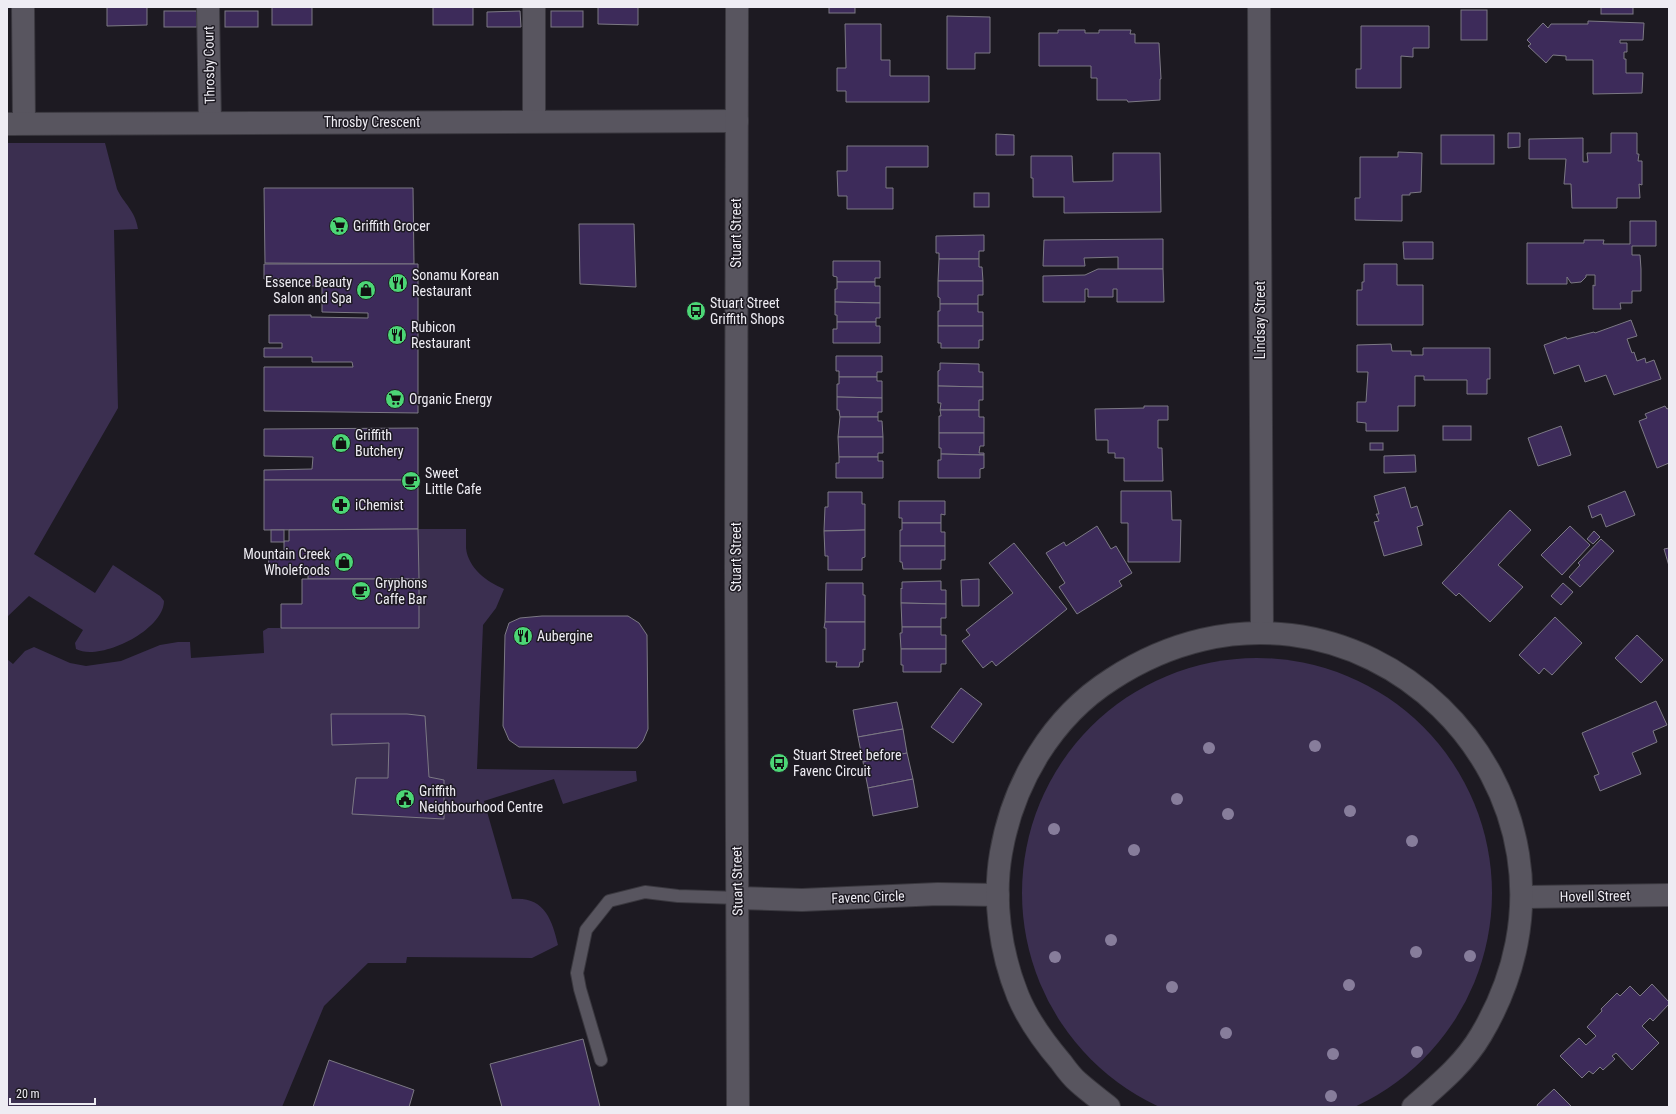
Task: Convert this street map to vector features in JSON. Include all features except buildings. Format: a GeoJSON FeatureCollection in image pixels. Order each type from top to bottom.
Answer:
{"type":"FeatureCollection","features":[{"type":"Feature","properties":{"kind":"street"},"geometry":{"type":"LineString","coordinates":[[16,123],[23,7]]}},
{"type":"Feature","properties":{"kind":"street","name":"Throsby Court"},"geometry":{"type":"LineString","coordinates":[[208,7],[210,123]]}},
{"type":"Feature","properties":{"kind":"street"},"geometry":{"type":"LineString","coordinates":[[534,7],[534,121]]}},
{"type":"Feature","properties":{"kind":"street","name":"Stuart Street"},"geometry":{"type":"LineString","coordinates":[[737,7],[738,1107]]}},
{"type":"Feature","properties":{"kind":"street","name":"Lindsay Street"},"geometry":{"type":"LineString","coordinates":[[1259,7],[1262,633]]}},
{"type":"Feature","properties":{"kind":"street","name":"Throsby Crescent"},"geometry":{"type":"LineString","coordinates":[[16,123],[736,121]]}},
{"type":"Feature","properties":{"kind":"street"},"geometry":{"type":"LineString","coordinates":[[1109,1107],[1077,1082],[1048,1047],[1018,996],[1003,946],[998,895],[999,865],[1004,836],[1018,794],[1038,754],[1064,719],[1096,689],[1134,665],[1174,646],[1218,636],[1262,633],[1307,638],[1351,649],[1392,669],[1430,696],[1461,728],[1487,766],[1507,807],[1518,852],[1522,897],[1517,946],[1503,993],[1480,1037],[1449,1076],[1413,1107]]}},
{"type":"Feature","properties":{"kind":"street","name":"Favenc Circle"},"geometry":{"type":"LineString","coordinates":[[738,898],[802,900],[938,894],[998,895]]}},
{"type":"Feature","properties":{"kind":"street","name":"Hovell Street"},"geometry":{"type":"LineString","coordinates":[[1522,897],[1669,895]]}},
{"type":"Feature","properties":{"kind":"lane"},"geometry":{"type":"LineString","coordinates":[[601,1060],[580,989],[577,973],[586,930],[609,901],[645,892],[678,896],[738,898]]}},
{"type":"Feature","properties":{"kind":"shaded area"},"geometry":{"type":"Polygon","coordinates":[[[7,143],[105,143],[117,189],[137,222],[138,229],[114,230],[118,408],[34,554],[95,593],[113,565],[160,596],[164,601],[161,612],[154,623],[129,641],[100,651],[87,652],[76,649],[75,643],[83,630],[29,596],[7,617],[7,143]]]}},
{"type":"Feature","properties":{"kind":"shaded area"},"geometry":{"type":"Polygon","coordinates":[[[418,529],[466,529],[466,548],[470,562],[485,578],[504,589],[496,608],[483,625],[477,769],[636,771],[637,781],[563,804],[554,779],[484,801],[512,899],[532,901],[545,911],[553,926],[558,945],[532,958],[407,957],[406,963],[368,963],[324,1006],[282,1107],[7,1107],[7,659],[13,664],[25,651],[34,647],[70,663],[86,666],[121,661],[160,645],[178,642],[190,642],[191,658],[264,653],[263,631],[268,628],[419,628],[418,529]]]}},
{"type":"Feature","properties":{"kind":"shaded area"},"geometry":{"type":"Polygon","coordinates":[[[1257,658],[1280,659],[1303,663],[1325,668],[1347,676],[1388,698],[1406,711],[1423,727],[1439,744],[1452,762],[1474,803],[1482,825],[1487,847],[1491,870],[1491,916],[1487,939],[1482,961],[1474,983],[1452,1024],[1439,1042],[1423,1059],[1406,1075],[1388,1088],[1347,1110],[1325,1118],[1303,1123],[1280,1127],[1257,1128],[1234,1127],[1211,1123],[1189,1118],[1167,1110],[1126,1088],[1108,1075],[1091,1059],[1075,1042],[1062,1024],[1040,983],[1032,961],[1027,939],[1023,916],[1022,893],[1023,870],[1027,847],[1032,825],[1040,803],[1062,762],[1075,744],[1091,727],[1108,711],[1126,698],[1167,676],[1189,668],[1211,663],[1234,659],[1257,658]]]}},
{"type":"Feature","properties":{"kind":"place","name":"Griffith Grocer"},"geometry":{"type":"Point","coordinates":[339,226]}},
{"type":"Feature","properties":{"kind":"place","name":"Sonamu Korean Restaurant"},"geometry":{"type":"Point","coordinates":[398,283]}},
{"type":"Feature","properties":{"kind":"place","name":"Essence Beauty Salon and Spa"},"geometry":{"type":"Point","coordinates":[366,290]}},
{"type":"Feature","properties":{"kind":"place","name":"Stuart Street Griffith Shops"},"geometry":{"type":"Point","coordinates":[696,311]}},
{"type":"Feature","properties":{"kind":"place","name":"Rubicon Restaurant"},"geometry":{"type":"Point","coordinates":[397,335]}},
{"type":"Feature","properties":{"kind":"place","name":"Organic Energy"},"geometry":{"type":"Point","coordinates":[395,399]}},
{"type":"Feature","properties":{"kind":"place","name":"Griffith Butchery"},"geometry":{"type":"Point","coordinates":[341,443]}},
{"type":"Feature","properties":{"kind":"place","name":"Sweet Little Cafe"},"geometry":{"type":"Point","coordinates":[411,481]}},
{"type":"Feature","properties":{"kind":"place","name":"iChemist"},"geometry":{"type":"Point","coordinates":[341,505]}},
{"type":"Feature","properties":{"kind":"place","name":"Mountain Creek Wholefoods"},"geometry":{"type":"Point","coordinates":[344,562]}},
{"type":"Feature","properties":{"kind":"place","name":"Gryphons Caffe Bar"},"geometry":{"type":"Point","coordinates":[361,591]}},
{"type":"Feature","properties":{"kind":"place","name":"Aubergine"},"geometry":{"type":"Point","coordinates":[523,636]}},
{"type":"Feature","properties":{"kind":"place","name":"Stuart Street before Favenc Circuit"},"geometry":{"type":"Point","coordinates":[779,763]}},
{"type":"Feature","properties":{"kind":"place","name":"Griffith Neighbourhood Centre"},"geometry":{"type":"Point","coordinates":[405,799]}}]}
